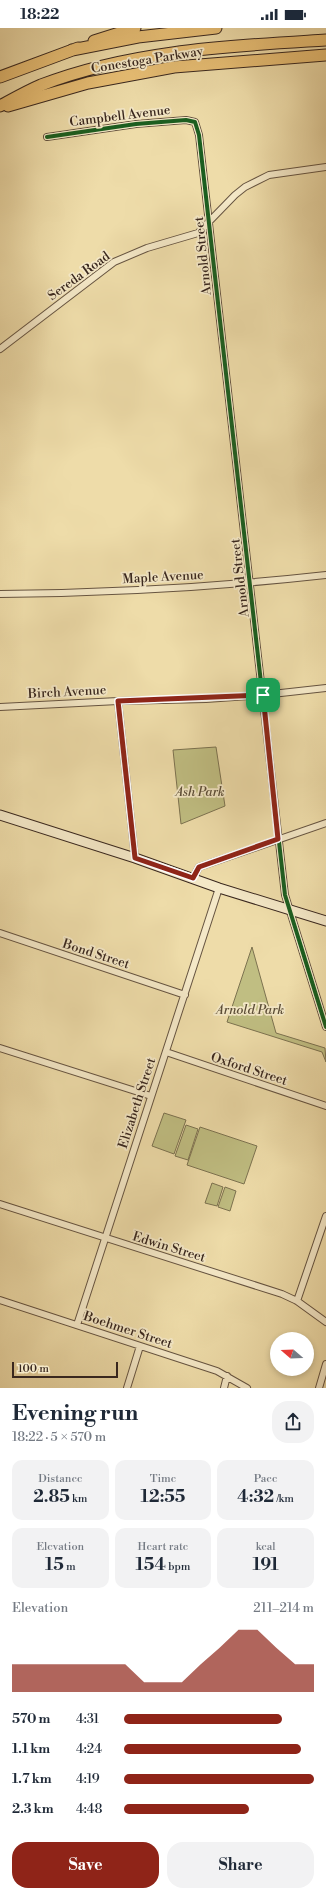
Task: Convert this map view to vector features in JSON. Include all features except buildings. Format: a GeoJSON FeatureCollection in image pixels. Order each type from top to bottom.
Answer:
{"type":"FeatureCollection","features":[{"type":"Feature","properties":{"kind":"highway","name":"Conestoga Parkway"},"geometry":{"type":"LineString","coordinates":[[0,77],[102,37],[135,28]]}},
{"type":"Feature","properties":{"kind":"highway","name":"Conestoga Parkway"},"geometry":{"type":"LineString","coordinates":[[72,50],[138,37],[216,28]]}},
{"type":"Feature","properties":{"kind":"highway","name":"Conestoga Parkway"},"geometry":{"type":"LineString","coordinates":[[0,106],[40,86],[90,69],[168,52],[326,40]]}},
{"type":"Feature","properties":{"kind":"highway","name":"Conestoga Parkway"},"geometry":{"type":"LineString","coordinates":[[0,106],[22,103],[88,83],[174,67],[326,55]]}},
{"type":"Feature","properties":{"kind":"main road"},"geometry":{"type":"LineString","coordinates":[[0,815],[135,858],[219,888],[326,921]]}},
{"type":"Feature","properties":{"kind":"street","name":"Campbell Avenue"},"geometry":{"type":"LineString","coordinates":[[47,137],[136,124],[186,120],[195,122]]}},
{"type":"Feature","properties":{"kind":"street","name":"Arnold Street"},"geometry":{"type":"LineString","coordinates":[[195,122],[200,135],[285,895],[326,1027]]}},
{"type":"Feature","properties":{"kind":"street","name":"Sereda Road"},"geometry":{"type":"LineString","coordinates":[[0,349],[114,262],[147,248],[198,233],[235,195],[245,187],[269,175],[326,167]]}},
{"type":"Feature","properties":{"kind":"street","name":"Maple Avenue"},"geometry":{"type":"LineString","coordinates":[[0,594],[76,593],[250,584],[326,575]]}},
{"type":"Feature","properties":{"kind":"street","name":"Birch Avenue"},"geometry":{"type":"LineString","coordinates":[[0,707],[263,695],[326,688]]}},
{"type":"Feature","properties":{"kind":"street"},"geometry":{"type":"LineString","coordinates":[[118,701],[135,858]]}},
{"type":"Feature","properties":{"kind":"street"},"geometry":{"type":"LineString","coordinates":[[193,878],[199,867],[326,823]]}},
{"type":"Feature","properties":{"kind":"street","name":"Elizabeth Street"},"geometry":{"type":"LineString","coordinates":[[77,1325],[150,1096],[185,995],[219,888]]}},
{"type":"Feature","properties":{"kind":"street","name":"Bond Street"},"geometry":{"type":"LineString","coordinates":[[0,933],[185,995]]}},
{"type":"Feature","properties":{"kind":"street"},"geometry":{"type":"LineString","coordinates":[[0,1048],[150,1096]]}},
{"type":"Feature","properties":{"kind":"street","name":"Oxford Street"},"geometry":{"type":"LineString","coordinates":[[166,1052],[326,1106]]}},
{"type":"Feature","properties":{"kind":"street","name":"Edwin Street"},"geometry":{"type":"LineString","coordinates":[[0,1204],[282,1294],[297,1301],[326,1322]]}},
{"type":"Feature","properties":{"kind":"street"},"geometry":{"type":"LineString","coordinates":[[297,1301],[326,1216]]}},
{"type":"Feature","properties":{"kind":"street","name":"Boehmer Street"},"geometry":{"type":"LineString","coordinates":[[0,1300],[217,1370],[247,1388]]}},
{"type":"Feature","properties":{"kind":"street"},"geometry":{"type":"LineString","coordinates":[[127,1388],[140,1346]]}},
{"type":"Feature","properties":{"kind":"street"},"geometry":{"type":"LineString","coordinates":[[319,1388],[326,1364]]}},
{"type":"Feature","properties":{"kind":"street"},"geometry":{"type":"LineString","coordinates":[[224,1388],[227,1376]]}},
{"type":"Feature","properties":{"kind":"green space","name":"Ash Park"},"geometry":{"type":"Polygon","coordinates":[[[216,747],[225,806],[181,824],[173,750],[216,747]]]}},
{"type":"Feature","properties":{"kind":"green space","name":"Arnold Park"},"geometry":{"type":"Polygon","coordinates":[[[252,947],[276,1033],[325,1048],[326,1062],[322,1052],[227,1022],[252,947]]]}},
{"type":"Feature","properties":{"kind":"green space"},"geometry":{"type":"Polygon","coordinates":[[[164,1113],[186,1120],[174,1154],[152,1146],[164,1113]]]}},
{"type":"Feature","properties":{"kind":"green space"},"geometry":{"type":"Polygon","coordinates":[[[186,1125],[198,1129],[188,1160],[175,1156],[186,1125]]]}},
{"type":"Feature","properties":{"kind":"green space"},"geometry":{"type":"Polygon","coordinates":[[[200,1127],[257,1146],[244,1184],[187,1165],[200,1127]]]}},
{"type":"Feature","properties":{"kind":"green space"},"geometry":{"type":"Polygon","coordinates":[[[212,1183],[223,1187],[217,1206],[205,1203],[212,1183]]]}},
{"type":"Feature","properties":{"kind":"green space"},"geometry":{"type":"Polygon","coordinates":[[[225,1187],[236,1191],[230,1211],[218,1207],[225,1187]]]}},
{"type":"Feature","properties":{"kind":"cycle path"},"geometry":{"type":"LineString","coordinates":[[47,137],[136,124],[186,120],[195,122],[199,135],[285,895],[326,1027]]}},
{"type":"Feature","properties":{"kind":"route"},"geometry":{"type":"LineString","coordinates":[[263,695],[278,839],[199,867],[193,878],[135,858],[118,701],[206,699],[263,695]]}}]}
